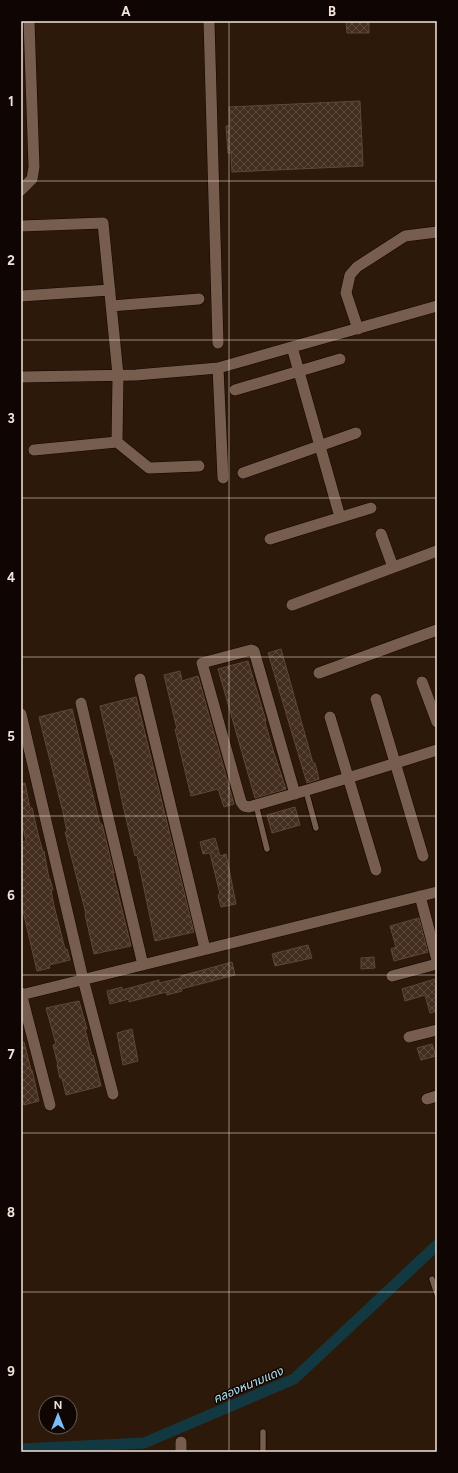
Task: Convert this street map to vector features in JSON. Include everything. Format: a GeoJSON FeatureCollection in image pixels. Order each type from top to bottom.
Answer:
{"type":"FeatureCollection","features":[{"type":"Feature","properties":{"kind":"street"},"geometry":{"type":"LineString","coordinates":[[21,190],[32,179],[34,167],[29,21]]}},
{"type":"Feature","properties":{"kind":"street"},"geometry":{"type":"LineString","coordinates":[[209,21],[218,343]]}},
{"type":"Feature","properties":{"kind":"street"},"geometry":{"type":"LineString","coordinates":[[21,226],[103,223],[118,375],[117,442]]}},
{"type":"Feature","properties":{"kind":"street"},"geometry":{"type":"LineString","coordinates":[[358,328],[346,293],[350,275],[357,267],[405,236],[437,232]]}},
{"type":"Feature","properties":{"kind":"street"},"geometry":{"type":"LineString","coordinates":[[21,296],[110,290]]}},
{"type":"Feature","properties":{"kind":"street"},"geometry":{"type":"LineString","coordinates":[[111,306],[199,299]]}},
{"type":"Feature","properties":{"kind":"street"},"geometry":{"type":"LineString","coordinates":[[21,377],[118,375],[218,368],[437,306]]}},
{"type":"Feature","properties":{"kind":"street"},"geometry":{"type":"LineString","coordinates":[[292,347],[340,517]]}},
{"type":"Feature","properties":{"kind":"street"},"geometry":{"type":"LineString","coordinates":[[235,390],[340,359]]}},
{"type":"Feature","properties":{"kind":"street"},"geometry":{"type":"LineString","coordinates":[[218,368],[223,478]]}},
{"type":"Feature","properties":{"kind":"street"},"geometry":{"type":"LineString","coordinates":[[243,473],[356,433]]}},
{"type":"Feature","properties":{"kind":"street"},"geometry":{"type":"LineString","coordinates":[[34,450],[117,442],[149,468],[199,466]]}},
{"type":"Feature","properties":{"kind":"street"},"geometry":{"type":"LineString","coordinates":[[270,539],[371,508]]}},
{"type":"Feature","properties":{"kind":"street"},"geometry":{"type":"LineString","coordinates":[[381,534],[393,567]]}},
{"type":"Feature","properties":{"kind":"street"},"geometry":{"type":"LineString","coordinates":[[292,605],[437,551]]}},
{"type":"Feature","properties":{"kind":"street"},"geometry":{"type":"LineString","coordinates":[[318,673],[437,630]]}},
{"type":"Feature","properties":{"kind":"street"},"geometry":{"type":"LineString","coordinates":[[300,792],[254,651],[251,650],[203,662],[202,664],[241,802],[244,806],[249,807],[256,805],[348,778],[437,750]]}},
{"type":"Feature","properties":{"kind":"street"},"geometry":{"type":"LineString","coordinates":[[140,679],[206,949]]}},
{"type":"Feature","properties":{"kind":"street"},"geometry":{"type":"LineString","coordinates":[[422,682],[437,722]]}},
{"type":"Feature","properties":{"kind":"street"},"geometry":{"type":"LineString","coordinates":[[376,699],[423,856]]}},
{"type":"Feature","properties":{"kind":"street"},"geometry":{"type":"LineString","coordinates":[[81,703],[143,964]]}},
{"type":"Feature","properties":{"kind":"street"},"geometry":{"type":"LineString","coordinates":[[21,714],[83,979],[113,1094]]}},
{"type":"Feature","properties":{"kind":"street"},"geometry":{"type":"LineString","coordinates":[[330,716],[376,870]]}},
{"type":"Feature","properties":{"kind":"street"},"geometry":{"type":"LineString","coordinates":[[50,1105],[21,994],[437,892]]}},
{"type":"Feature","properties":{"kind":"street"},"geometry":{"type":"LineString","coordinates":[[420,896],[437,960]]}},
{"type":"Feature","properties":{"kind":"street"},"geometry":{"type":"LineString","coordinates":[[392,976],[437,964]]}},
{"type":"Feature","properties":{"kind":"street"},"geometry":{"type":"LineString","coordinates":[[409,1037],[437,1030]]}},
{"type":"Feature","properties":{"kind":"lane"},"geometry":{"type":"LineString","coordinates":[[300,792],[316,828]]}},
{"type":"Feature","properties":{"kind":"lane"},"geometry":{"type":"LineString","coordinates":[[256,805],[267,849]]}},
{"type":"Feature","properties":{"kind":"lane"},"geometry":{"type":"LineString","coordinates":[[432,1278],[437,1294]]}},
{"type":"Feature","properties":{"kind":"lane"},"geometry":{"type":"LineString","coordinates":[[263,1432],[263,1452]]}},
{"type":"Feature","properties":{"kind":"building"},"geometry":{"type":"Polygon","coordinates":[[[346,21],[369,21],[369,33],[347,33],[346,21]]]}},
{"type":"Feature","properties":{"kind":"building"},"geometry":{"type":"Polygon","coordinates":[[[360,101],[363,166],[232,172],[231,153],[228,153],[226,126],[230,126],[229,107],[360,101]]]}},
{"type":"Feature","properties":{"kind":"building"},"geometry":{"type":"Polygon","coordinates":[[[281,649],[313,763],[315,763],[319,779],[307,783],[268,653],[281,649]]]}},
{"type":"Feature","properties":{"kind":"building"},"geometry":{"type":"Polygon","coordinates":[[[248,661],[273,750],[286,789],[255,798],[218,669],[248,661]]]}},
{"type":"Feature","properties":{"kind":"building"},"geometry":{"type":"Polygon","coordinates":[[[180,671],[182,681],[198,676],[234,804],[224,807],[218,789],[191,796],[164,675],[180,671]]]}},
{"type":"Feature","properties":{"kind":"building"},"geometry":{"type":"Polygon","coordinates":[[[136,697],[194,932],[155,941],[137,855],[135,856],[100,706],[136,697]]]}},
{"type":"Feature","properties":{"kind":"building"},"geometry":{"type":"Polygon","coordinates":[[[72,709],[100,824],[102,824],[131,946],[94,954],[86,914],[65,832],[67,832],[63,812],[39,717],[72,709]]]}},
{"type":"Feature","properties":{"kind":"building"},"geometry":{"type":"Polygon","coordinates":[[[25,783],[30,808],[32,808],[43,852],[44,851],[49,879],[53,890],[51,890],[54,906],[65,949],[67,949],[70,960],[49,965],[50,968],[37,971],[21,902],[21,842],[26,841],[21,819],[21,784],[25,783]]]}},
{"type":"Feature","properties":{"kind":"building"},"geometry":{"type":"Polygon","coordinates":[[[295,807],[300,825],[272,833],[267,815],[295,807]]]}},
{"type":"Feature","properties":{"kind":"building"},"geometry":{"type":"Polygon","coordinates":[[[215,838],[220,856],[226,854],[236,904],[221,907],[218,895],[220,894],[210,853],[203,854],[200,842],[215,838]]]}},
{"type":"Feature","properties":{"kind":"building"},"geometry":{"type":"Polygon","coordinates":[[[419,918],[428,952],[394,961],[391,949],[396,947],[390,926],[419,918]]]}},
{"type":"Feature","properties":{"kind":"building"},"geometry":{"type":"Polygon","coordinates":[[[308,945],[312,958],[275,966],[272,954],[308,945]]]}},
{"type":"Feature","properties":{"kind":"building"},"geometry":{"type":"Polygon","coordinates":[[[374,957],[375,968],[361,969],[361,958],[374,957]]]}},
{"type":"Feature","properties":{"kind":"building"},"geometry":{"type":"Polygon","coordinates":[[[232,962],[235,975],[181,989],[182,991],[167,995],[166,992],[129,1002],[129,999],[110,1004],[107,991],[122,987],[122,990],[159,980],[159,983],[181,978],[181,976],[232,962]]]}},
{"type":"Feature","properties":{"kind":"building"},"geometry":{"type":"Polygon","coordinates":[[[435,979],[437,984],[437,1011],[430,1013],[425,995],[405,1001],[402,989],[435,979]]]}},
{"type":"Feature","properties":{"kind":"building"},"geometry":{"type":"Polygon","coordinates":[[[79,1001],[87,1029],[85,1029],[101,1086],[66,1095],[57,1065],[53,1045],[56,1044],[46,1008],[79,1001]]]}},
{"type":"Feature","properties":{"kind":"building"},"geometry":{"type":"Polygon","coordinates":[[[132,1029],[138,1061],[123,1065],[117,1033],[132,1029]]]}},
{"type":"Feature","properties":{"kind":"building"},"geometry":{"type":"Polygon","coordinates":[[[24,1042],[39,1101],[24,1105],[21,1094],[21,1043],[24,1042]]]}},
{"type":"Feature","properties":{"kind":"building"},"geometry":{"type":"Polygon","coordinates":[[[432,1044],[436,1056],[421,1060],[417,1048],[432,1044]]]}},
{"type":"Feature","properties":{"kind":"waterway","name":"คลองหนามแดง"},"geometry":{"type":"LineString","coordinates":[[21,1449],[144,1443],[294,1379],[437,1245]]}}]}
